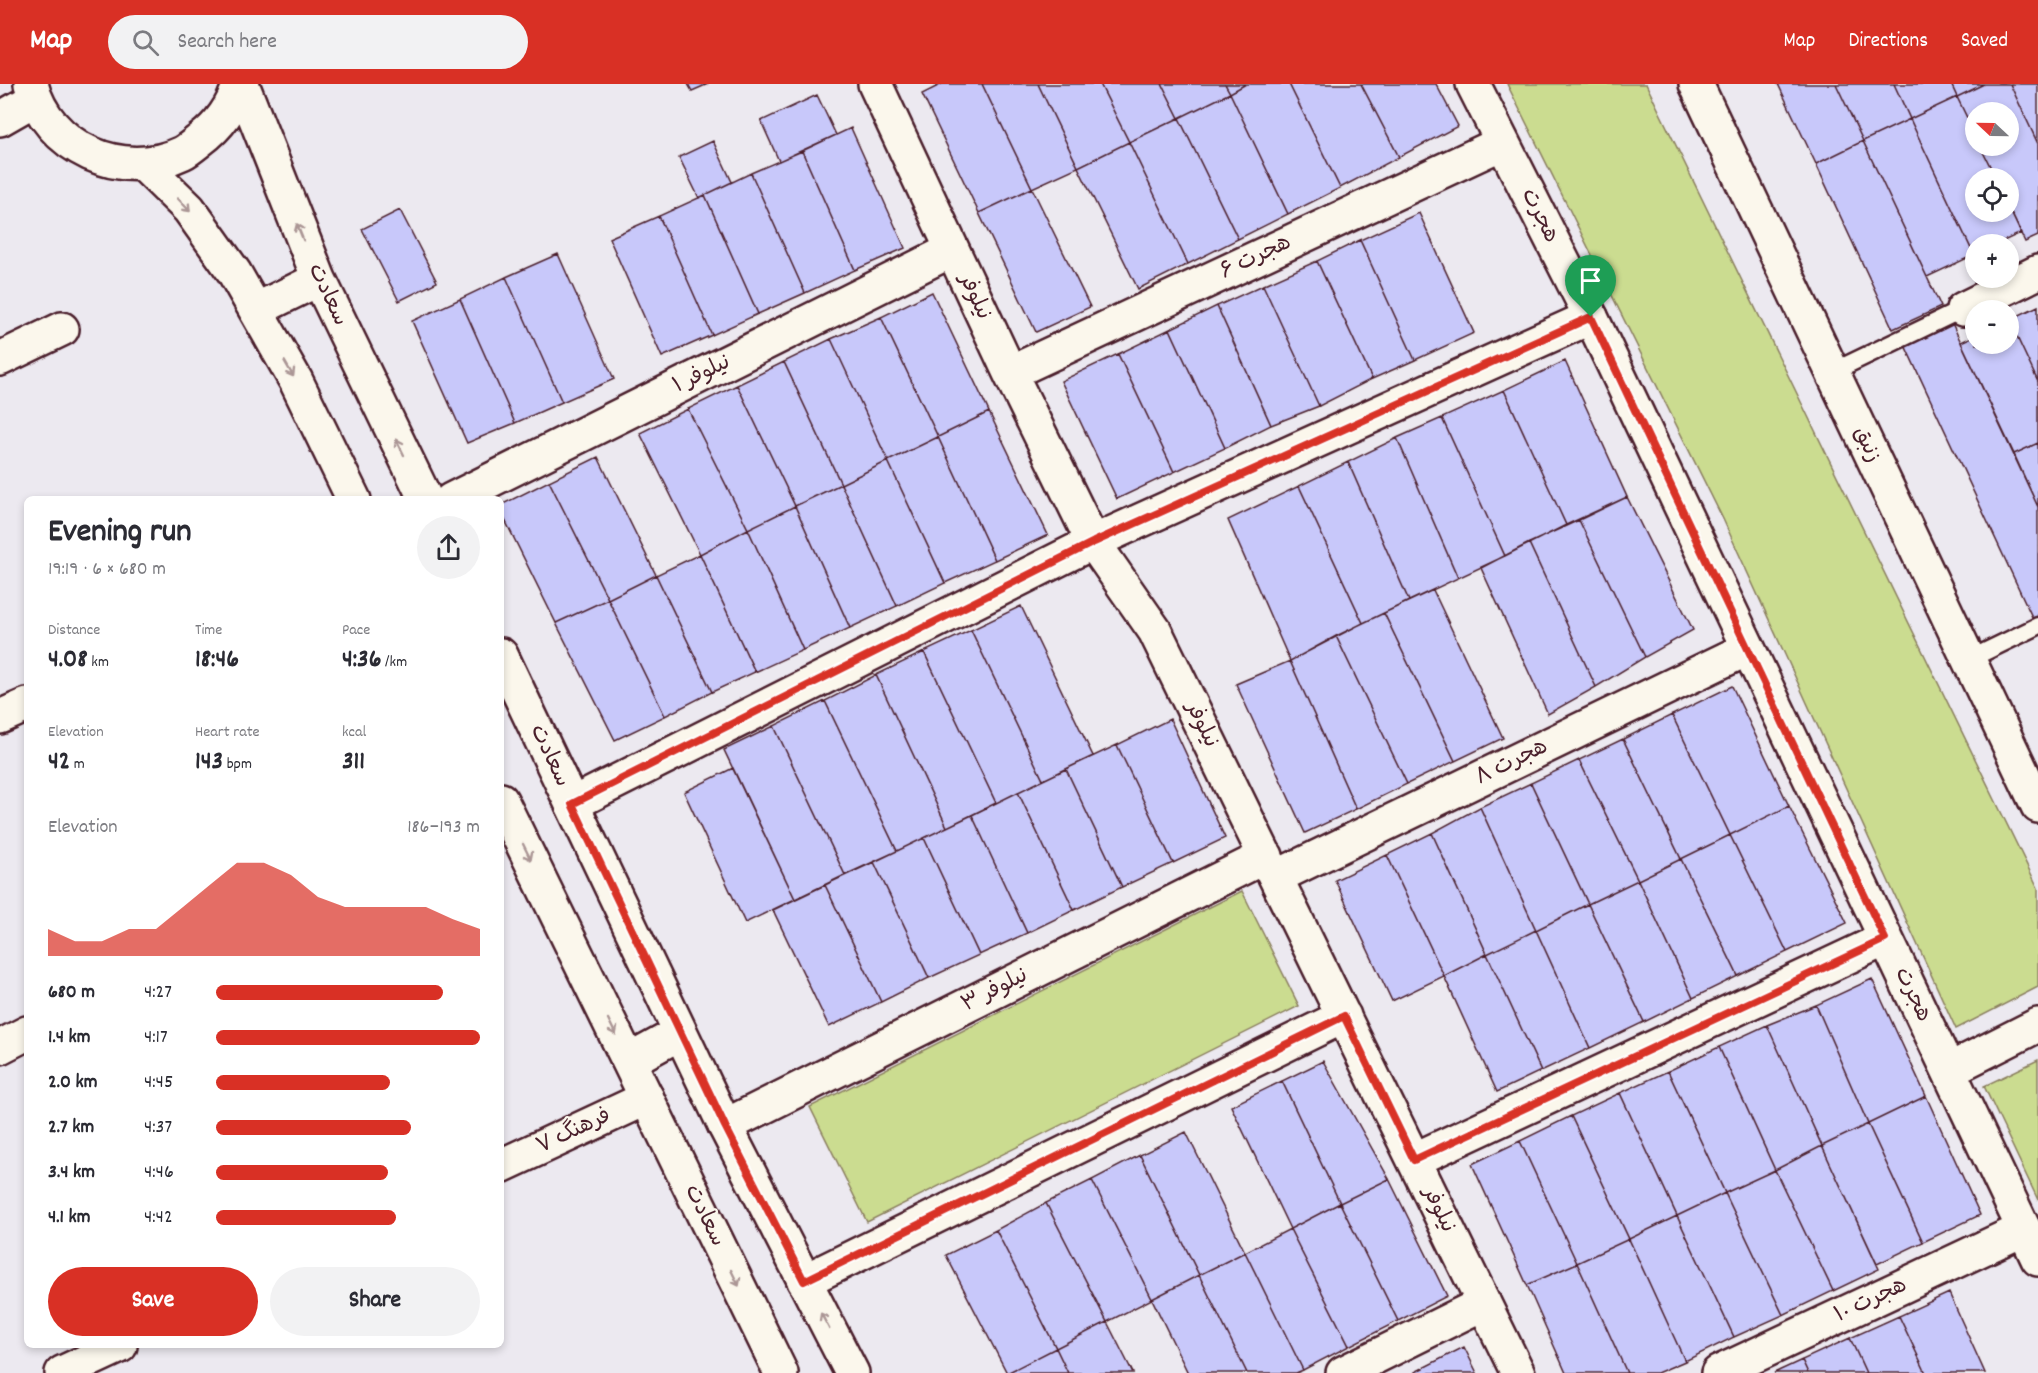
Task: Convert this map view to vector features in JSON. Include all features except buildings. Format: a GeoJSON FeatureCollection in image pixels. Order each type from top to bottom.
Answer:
{"type":"FeatureCollection","features":[{"type":"Feature","properties":{"kind":"street"},"geometry":{"type":"LineString","coordinates":[[0,119],[33,92],[52,127],[78,149],[110,162],[143,164],[182,153],[214,130],[236,96],[240,84]]}},
{"type":"Feature","properties":{"kind":"street","name":"سعادت"},"geometry":{"type":"LineString","coordinates":[[240,84],[319,279],[424,496]]}},
{"type":"Feature","properties":{"kind":"street","name":"نیلوفر"},"geometry":{"type":"LineString","coordinates":[[875,84],[1010,373],[1094,542],[1155,631],[1518,1373]]}},
{"type":"Feature","properties":{"kind":"street","name":"هجرت"},"geometry":{"type":"LineString","coordinates":[[1473,84],[1591,317],[2038,1258]]}},
{"type":"Feature","properties":{"kind":"street","name":"زنبق"},"geometry":{"type":"LineString","coordinates":[[1696,84],[2038,806]]}},
{"type":"Feature","properties":{"kind":"street","name":"هجرت ۶"},"geometry":{"type":"LineString","coordinates":[[1010,373],[1502,143]]}},
{"type":"Feature","properties":{"kind":"street"},"geometry":{"type":"LineString","coordinates":[[143,164],[189,209],[234,272],[296,381],[352,496]]}},
{"type":"Feature","properties":{"kind":"street","name":"نیلوفر ۱"},"geometry":{"type":"LineString","coordinates":[[459,496],[952,250]]}},
{"type":"Feature","properties":{"kind":"street"},"geometry":{"type":"LineString","coordinates":[[1963,309],[2038,272]]}},
{"type":"Feature","properties":{"kind":"street"},"geometry":{"type":"LineString","coordinates":[[256,310],[319,279]]}},
{"type":"Feature","properties":{"kind":"street"},"geometry":{"type":"LineString","coordinates":[[572,804],[1094,542],[1591,317]]}},
{"type":"Feature","properties":{"kind":"street"},"geometry":{"type":"LineString","coordinates":[[0,359],[62,329]]}},
{"type":"Feature","properties":{"kind":"street","name":"هجرت ۸"},"geometry":{"type":"LineString","coordinates":[[1271,867],[1747,649]]}},
{"type":"Feature","properties":{"kind":"street","name":"سعادت"},"geometry":{"type":"LineString","coordinates":[[504,661],[725,1126],[852,1373]]}},
{"type":"Feature","properties":{"kind":"street"},"geometry":{"type":"LineString","coordinates":[[0,717],[24,706]]}},
{"type":"Feature","properties":{"kind":"street","name":"سعادت"},"geometry":{"type":"LineString","coordinates":[[504,806],[781,1373]]}},
{"type":"Feature","properties":{"kind":"street","name":"نیلوفر ۳"},"geometry":{"type":"LineString","coordinates":[[725,1126],[1271,867]]}},
{"type":"Feature","properties":{"kind":"street"},"geometry":{"type":"LineString","coordinates":[[1414,1160],[1885,939]]}},
{"type":"Feature","properties":{"kind":"street"},"geometry":{"type":"LineString","coordinates":[[804,1281],[1344,1016]]}},
{"type":"Feature","properties":{"kind":"street"},"geometry":{"type":"LineString","coordinates":[[1949,1070],[2038,1025]]}},
{"type":"Feature","properties":{"kind":"street"},"geometry":{"type":"LineString","coordinates":[[629,1061],[680,1033]]}},
{"type":"Feature","properties":{"kind":"street"},"geometry":{"type":"LineString","coordinates":[[0,1047],[24,1035]]}},
{"type":"Feature","properties":{"kind":"street","name":"فرهنگ ۷"},"geometry":{"type":"LineString","coordinates":[[504,1165],[647,1098]]}},
{"type":"Feature","properties":{"kind":"street","name":"هجرت ۱۰"},"geometry":{"type":"LineString","coordinates":[[1718,1373],[2024,1229]]}},
{"type":"Feature","properties":{"kind":"street"},"geometry":{"type":"LineString","coordinates":[[1343,1373],[1484,1304]]}},
{"type":"Feature","properties":{"kind":"street"},"geometry":{"type":"LineString","coordinates":[[62,1373],[116,1348]]}},
{"type":"Feature","properties":{"kind":"lane"},"geometry":{"type":"LineString","coordinates":[[1832,372],[1963,309]]}},
{"type":"Feature","properties":{"kind":"lane"},"geometry":{"type":"LineString","coordinates":[[1968,660],[2038,626]]}},
{"type":"Feature","properties":{"kind":"green space"},"geometry":{"type":"Polygon","coordinates":[[[1507,84],[1646,84],[2038,888],[2038,987],[1956,1029],[1723,519],[1507,84]]]}},
{"type":"Feature","properties":{"kind":"green space"},"geometry":{"type":"Polygon","coordinates":[[[1242,891],[1299,1006],[867,1222],[810,1107],[1242,891]]]}},
{"type":"Feature","properties":{"kind":"green space"},"geometry":{"type":"Polygon","coordinates":[[[2038,1060],[2038,1200],[1984,1086],[2038,1060]]]}},
{"type":"Feature","properties":{"kind":"route"},"geometry":{"type":"LineString","coordinates":[[1591,317],[1885,939],[1414,1160],[1344,1016],[804,1281],[725,1126],[572,804],[1094,542],[1591,317]]}}]}
